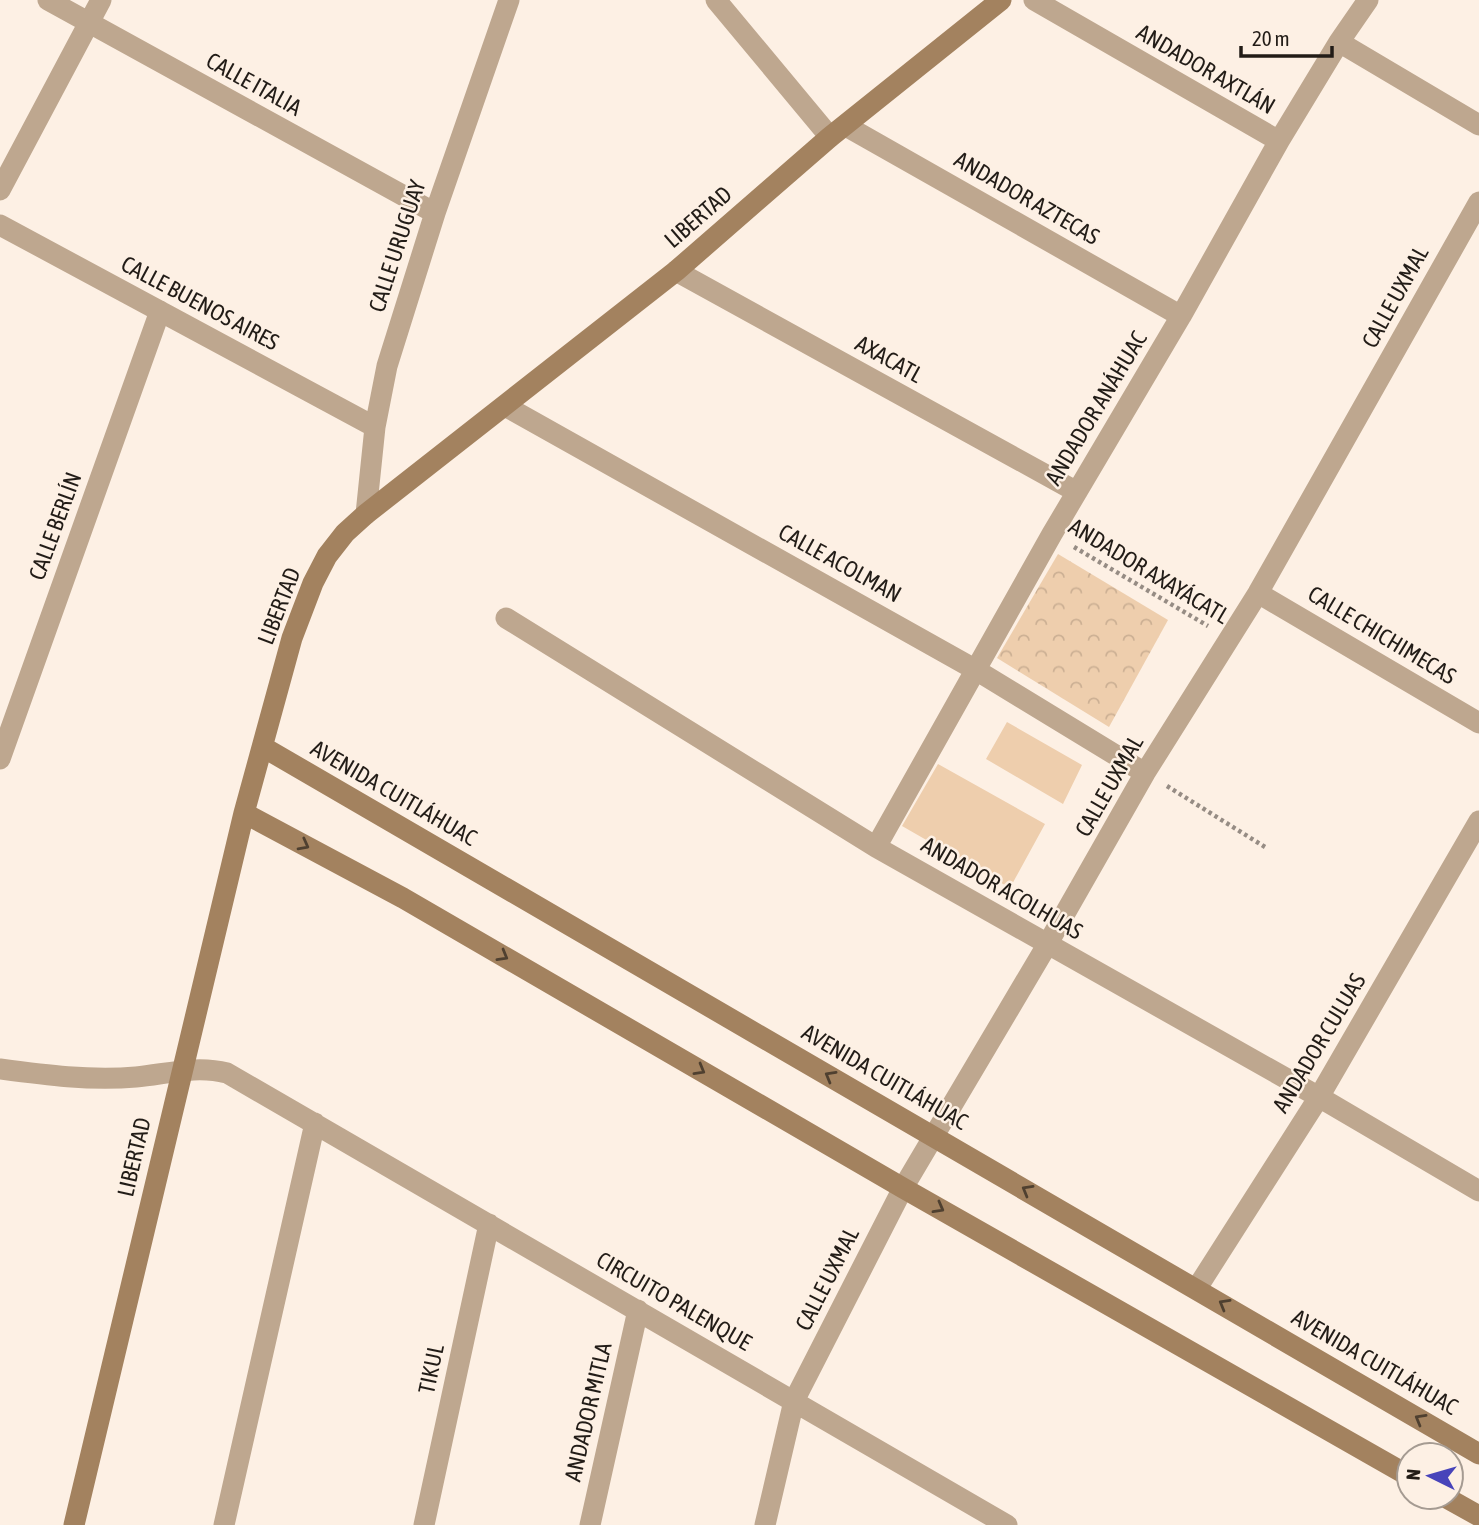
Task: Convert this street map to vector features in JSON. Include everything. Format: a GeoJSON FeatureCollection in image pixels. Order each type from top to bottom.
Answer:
{"type":"FeatureCollection","features":[{"type":"Feature","properties":{"kind":"main road","name":"LIBERTAD"},"geometry":{"type":"LineString","coordinates":[[74,1525],[244,813],[292,638],[313,583],[333,548],[366,514],[676,271],[838,132],[1001,0]]}},
{"type":"Feature","properties":{"kind":"main road","name":"AVENIDA CUITLÁHUAC"},"geometry":{"type":"LineString","coordinates":[[263,747],[1479,1454]]}},
{"type":"Feature","properties":{"kind":"main road"},"geometry":{"type":"LineString","coordinates":[[244,813],[403,898],[903,1188],[1395,1468]]}},
{"type":"Feature","properties":{"kind":"street","name":"CALLE ITALIA"},"geometry":{"type":"LineString","coordinates":[[48,0],[435,213]]}},
{"type":"Feature","properties":{"kind":"street"},"geometry":{"type":"LineString","coordinates":[[0,190],[101,0]]}},
{"type":"Feature","properties":{"kind":"street","name":"CALLE URUGUAY"},"geometry":{"type":"LineString","coordinates":[[366,514],[375,427],[387,366],[435,213],[509,0]]}},
{"type":"Feature","properties":{"kind":"street"},"geometry":{"type":"LineString","coordinates":[[716,0],[838,132]]}},
{"type":"Feature","properties":{"kind":"street","name":"ANDADOR AXTLÁN"},"geometry":{"type":"LineString","coordinates":[[1034,0],[1279,141]]}},
{"type":"Feature","properties":{"kind":"street","name":"ANDADOR ANÁHUAC"},"geometry":{"type":"LineString","coordinates":[[876,846],[1279,141],[1339,42],[1368,0]]}},
{"type":"Feature","properties":{"kind":"street"},"geometry":{"type":"LineString","coordinates":[[1339,42],[1479,125]]}},
{"type":"Feature","properties":{"kind":"street","name":"ANDADOR AZTECAS"},"geometry":{"type":"LineString","coordinates":[[838,132],[1181,316]]}},
{"type":"Feature","properties":{"kind":"street","name":"CALLE UXMAL"},"geometry":{"type":"LineString","coordinates":[[765,1525],[794,1401],[903,1188],[1145,773],[1258,593],[1479,202]]}},
{"type":"Feature","properties":{"kind":"street","name":"CALLE BUENOS AIRES"},"geometry":{"type":"LineString","coordinates":[[0,225],[375,427]]}},
{"type":"Feature","properties":{"kind":"street","name":"AXACATL"},"geometry":{"type":"LineString","coordinates":[[676,271],[1077,492]]}},
{"type":"Feature","properties":{"kind":"street","name":"CALLE BERLÍN"},"geometry":{"type":"LineString","coordinates":[[0,759],[160,311]]}},
{"type":"Feature","properties":{"kind":"street","name":"CALLE ACOLMAN"},"geometry":{"type":"LineString","coordinates":[[505,406],[976,670],[1145,773]]}},
{"type":"Feature","properties":{"kind":"street","name":"CALLE CHICHIMECAS"},"geometry":{"type":"LineString","coordinates":[[1258,593],[1479,723]]}},
{"type":"Feature","properties":{"kind":"street","name":"ANDADOR ACOLHUAS"},"geometry":{"type":"LineString","coordinates":[[506,618],[876,846],[1319,1097],[1479,1191]]}},
{"type":"Feature","properties":{"kind":"street","name":"ANDADOR CULUAS"},"geometry":{"type":"LineString","coordinates":[[1197,1288],[1319,1097],[1479,821]]}},
{"type":"Feature","properties":{"kind":"street","name":"CIRCUITO PALENQUE"},"geometry":{"type":"LineString","coordinates":[[0,1069],[66,1077],[102,1078],[209,1068],[227,1073],[1007,1525]]}},
{"type":"Feature","properties":{"kind":"street"},"geometry":{"type":"LineString","coordinates":[[224,1525],[315,1123]]}},
{"type":"Feature","properties":{"kind":"street","name":"TIKUL"},"geometry":{"type":"LineString","coordinates":[[424,1525],[489,1224]]}},
{"type":"Feature","properties":{"kind":"street","name":"ANDADOR MITLA"},"geometry":{"type":"LineString","coordinates":[[590,1525],[638,1310]]}},
{"type":"Feature","properties":{"kind":"path","name":"ANDADOR AXAYÁCATL"},"geometry":{"type":"LineString","coordinates":[[1052,534],[1229,639]]}},
{"type":"Feature","properties":{"kind":"path"},"geometry":{"type":"LineString","coordinates":[[1145,773],[1265,847]]}},
{"type":"Feature","properties":{"kind":"green space"},"geometry":{"type":"Polygon","coordinates":[[[1058,554],[1168,620],[1109,727],[997,658],[1058,554]]]}},
{"type":"Feature","properties":{"kind":"green space"},"geometry":{"type":"Polygon","coordinates":[[[1007,722],[1082,765],[1063,804],[986,759],[1007,722]]]}},
{"type":"Feature","properties":{"kind":"green space"},"geometry":{"type":"Polygon","coordinates":[[[938,764],[1045,824],[1010,888],[902,826],[938,764]]]}}]}
